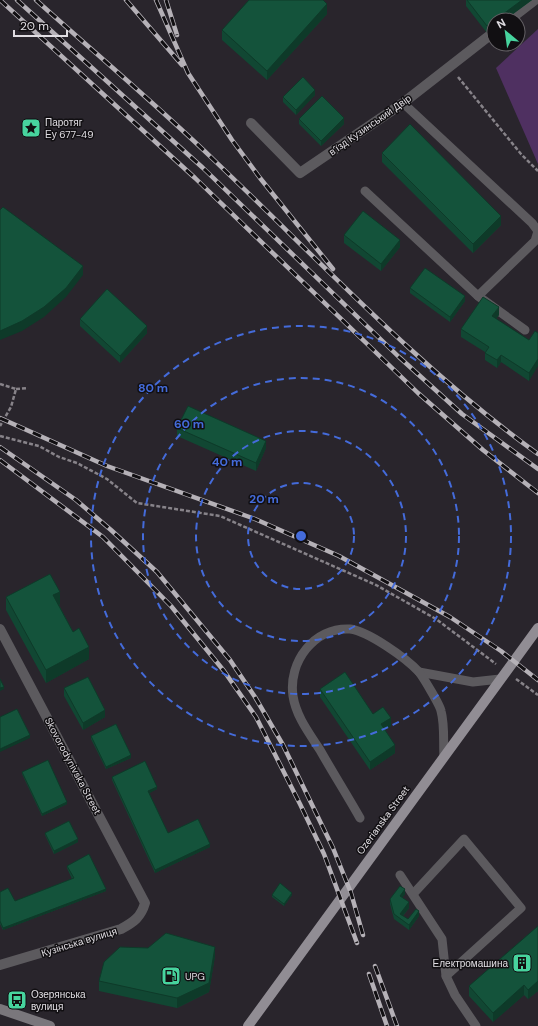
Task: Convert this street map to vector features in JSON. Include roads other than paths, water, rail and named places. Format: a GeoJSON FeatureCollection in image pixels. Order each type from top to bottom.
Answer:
{"type":"FeatureCollection","features":[{"type":"Feature","properties":{"kind":"main road","name":"Ozerianska Street"},"geometry":{"type":"LineString","coordinates":[[248,1026],[538,628]]}},
{"type":"Feature","properties":{"kind":"main road"},"geometry":{"type":"LineString","coordinates":[[0,1009],[50,1026]]}},
{"type":"Feature","properties":{"kind":"street"},"geometry":{"type":"LineString","coordinates":[[519,12],[535,0]]}},
{"type":"Feature","properties":{"kind":"street","name":"в’їзд Кузинський Двір"},"geometry":{"type":"LineString","coordinates":[[250,123],[300,173],[403,103],[486,38]]}},
{"type":"Feature","properties":{"kind":"street","name":"Skovorodynivska Street"},"geometry":{"type":"LineString","coordinates":[[0,629],[145,903]]}},
{"type":"Feature","properties":{"kind":"street","name":"Кузінська вулиця"},"geometry":{"type":"LineString","coordinates":[[0,965],[121,929],[133,923],[139,917],[145,903]]}},
{"type":"Feature","properties":{"kind":"lane"},"geometry":{"type":"LineString","coordinates":[[403,103],[532,223],[538,231],[535,241],[478,296]]}},
{"type":"Feature","properties":{"kind":"lane"},"geometry":{"type":"LineString","coordinates":[[365,191],[478,296],[525,330]]}},
{"type":"Feature","properties":{"kind":"lane"},"geometry":{"type":"LineString","coordinates":[[360,818],[298,715],[293,696],[293,680],[297,662],[304,651],[315,640],[338,630],[350,629],[364,633],[386,645],[419,672],[441,711],[444,757]]}},
{"type":"Feature","properties":{"kind":"lane"},"geometry":{"type":"LineString","coordinates":[[419,672],[472,682],[500,680]]}},
{"type":"Feature","properties":{"kind":"lane"},"geometry":{"type":"LineString","coordinates":[[414,893],[464,839],[520,908],[446,976]]}},
{"type":"Feature","properties":{"kind":"lane"},"geometry":{"type":"LineString","coordinates":[[400,875],[414,893],[442,939],[446,976],[454,995],[476,1026]]}},
{"type":"Feature","properties":{"kind":"railway"},"geometry":{"type":"LineString","coordinates":[[0,0],[195,178],[418,393],[483,450],[538,493]]}},
{"type":"Feature","properties":{"kind":"railway"},"geometry":{"type":"LineString","coordinates":[[17,0],[203,168],[399,357],[462,414],[538,469]]}},
{"type":"Feature","properties":{"kind":"railway"},"geometry":{"type":"LineString","coordinates":[[36,0],[194,141],[412,351],[453,387],[538,454]]}},
{"type":"Feature","properties":{"kind":"railway"},"geometry":{"type":"LineString","coordinates":[[126,0],[182,65]]}},
{"type":"Feature","properties":{"kind":"railway"},"geometry":{"type":"LineString","coordinates":[[156,0],[188,73],[232,140],[260,178],[333,269]]}},
{"type":"Feature","properties":{"kind":"railway"},"geometry":{"type":"LineString","coordinates":[[166,0],[177,35]]}},
{"type":"Feature","properties":{"kind":"railway"},"geometry":{"type":"LineString","coordinates":[[0,418],[107,466],[255,519],[339,556],[450,617],[501,651],[538,680]]}},
{"type":"Feature","properties":{"kind":"railway"},"geometry":{"type":"LineString","coordinates":[[0,447],[76,500],[157,572],[230,660],[255,697],[283,745],[333,848],[351,893],[363,935]]}},
{"type":"Feature","properties":{"kind":"railway"},"geometry":{"type":"LineString","coordinates":[[0,460],[103,537],[171,606],[224,671],[256,717],[300,804],[324,854],[357,943]]}},
{"type":"Feature","properties":{"kind":"railway"},"geometry":{"type":"LineString","coordinates":[[375,966],[397,1026]]}},
{"type":"Feature","properties":{"kind":"railway"},"geometry":{"type":"LineString","coordinates":[[369,974],[387,1026]]}},
{"type":"Feature","properties":{"kind":"place","name":"Паротяг Еу 677-49"},"geometry":{"type":"Point","coordinates":[31,128]}},
{"type":"Feature","properties":{"kind":"place","name":"Електромашина"},"geometry":{"type":"Point","coordinates":[522,963]}},
{"type":"Feature","properties":{"kind":"place","name":"UPG"},"geometry":{"type":"Point","coordinates":[171,976]}},
{"type":"Feature","properties":{"kind":"place","name":"Озерянська вулиця"},"geometry":{"type":"Point","coordinates":[17,1000]}}]}
